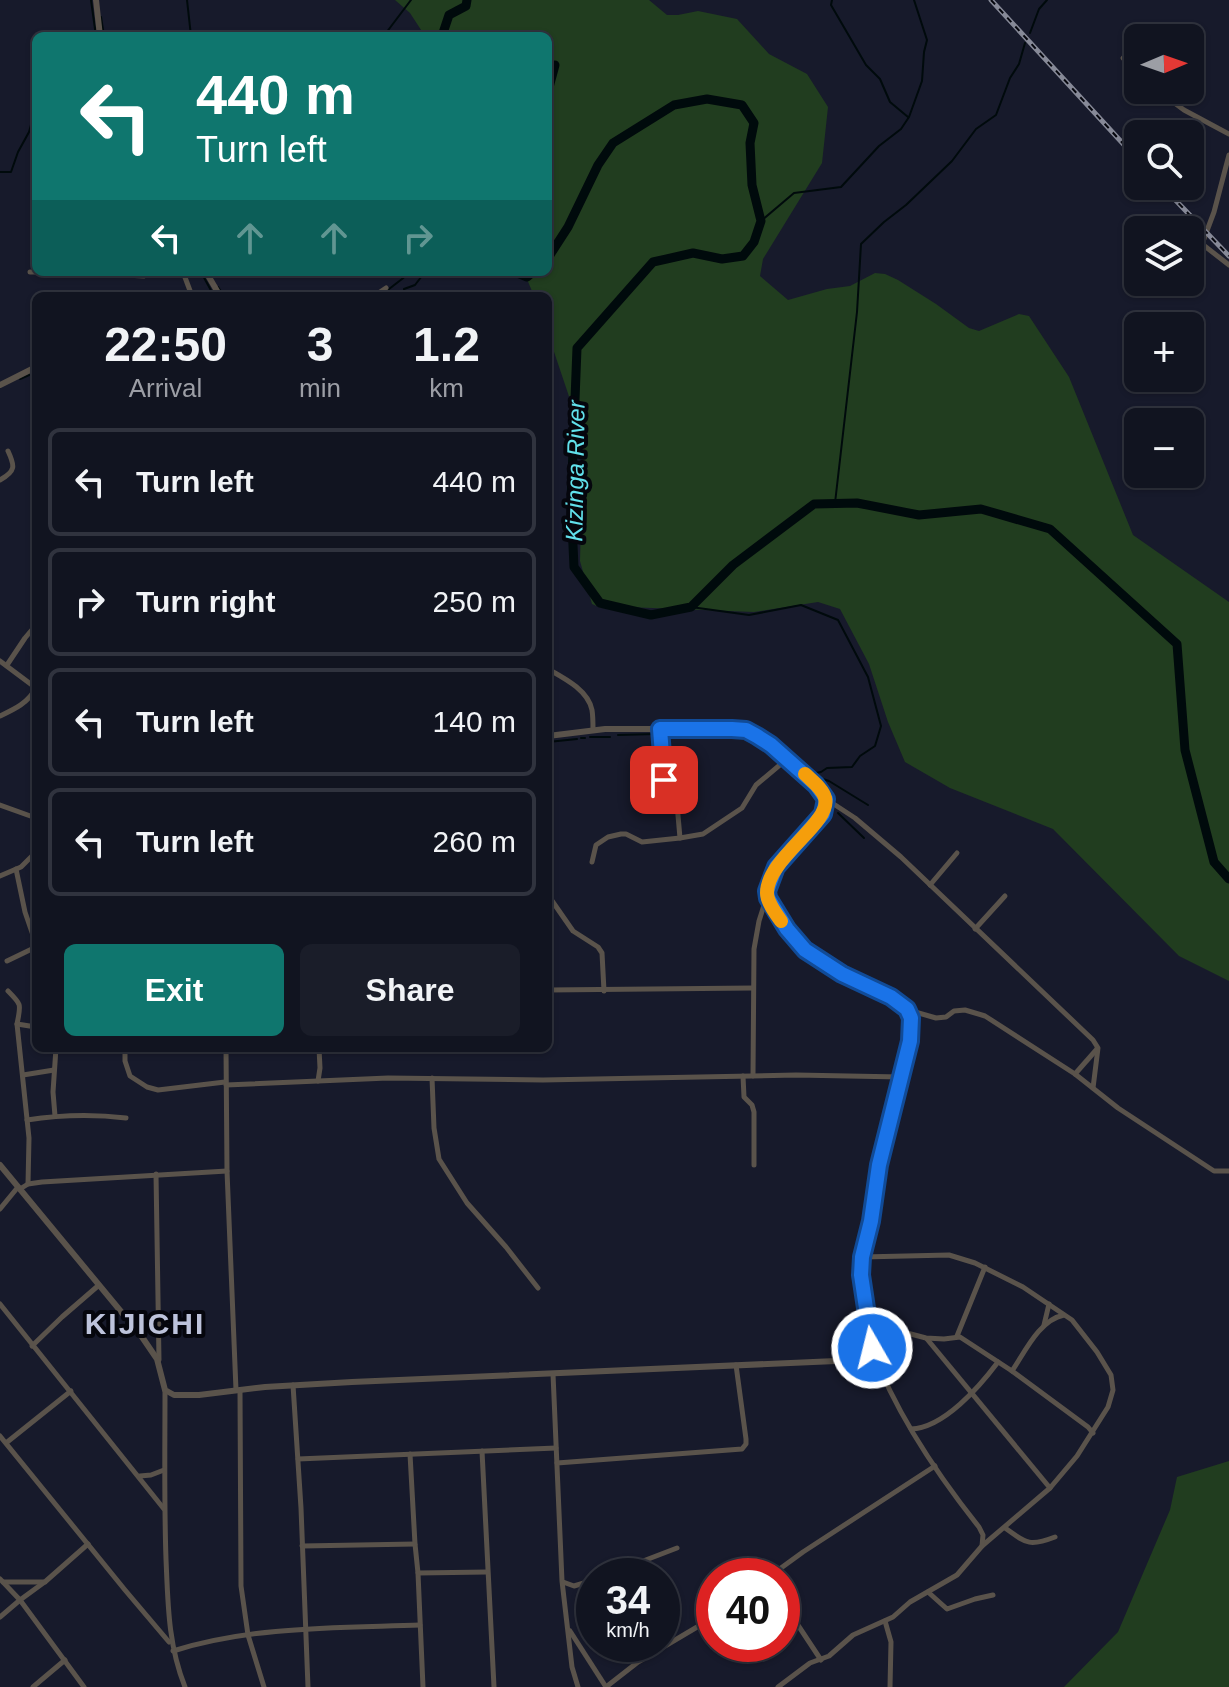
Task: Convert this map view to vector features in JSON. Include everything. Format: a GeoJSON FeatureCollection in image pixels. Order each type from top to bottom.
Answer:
{"type":"FeatureCollection","features":[{"type":"Feature","properties":{"kind":"street"},"geometry":{"type":"LineString","coordinates":[[96,0],[100,32]]}},
{"type":"Feature","properties":{"kind":"street"},"geometry":{"type":"LineString","coordinates":[[1176,104],[1229,134]]}},
{"type":"Feature","properties":{"kind":"street"},"geometry":{"type":"LineString","coordinates":[[1229,155],[1202,244],[1229,265]]}},
{"type":"Feature","properties":{"kind":"street"},"geometry":{"type":"LineString","coordinates":[[380,292],[386,288]]}},
{"type":"Feature","properties":{"kind":"street"},"geometry":{"type":"LineString","coordinates":[[0,385],[32,369]]}},
{"type":"Feature","properties":{"kind":"street"},"geometry":{"type":"LineString","coordinates":[[0,480],[14,467],[8,451]]}},
{"type":"Feature","properties":{"kind":"street"},"geometry":{"type":"LineString","coordinates":[[7,665],[32,630]]}},
{"type":"Feature","properties":{"kind":"street"},"geometry":{"type":"LineString","coordinates":[[0,661],[32,685]]}},
{"type":"Feature","properties":{"kind":"street"},"geometry":{"type":"LineString","coordinates":[[552,671],[574,685],[588,701],[592,707],[593,730]]}},
{"type":"Feature","properties":{"kind":"street"},"geometry":{"type":"LineString","coordinates":[[0,716],[26,702],[32,694]]}},
{"type":"Feature","properties":{"kind":"street"},"geometry":{"type":"LineString","coordinates":[[660,729],[664,784],[677,804],[680,838]]}},
{"type":"Feature","properties":{"kind":"street"},"geometry":{"type":"LineString","coordinates":[[552,735],[593,730],[732,729],[746,730],[757,736],[816,785],[826,799],[855,818],[901,857],[1093,1040],[1098,1048],[1093,1088]]}},
{"type":"Feature","properties":{"kind":"street"},"geometry":{"type":"LineString","coordinates":[[592,862],[596,845],[614,835],[626,834],[642,842],[703,834],[742,808],[756,785],[787,759]]}},
{"type":"Feature","properties":{"kind":"street"},"geometry":{"type":"LineString","coordinates":[[753,1076],[755,936],[776,867],[819,819],[826,799]]}},
{"type":"Feature","properties":{"kind":"street"},"geometry":{"type":"LineString","coordinates":[[0,805],[32,817]]}},
{"type":"Feature","properties":{"kind":"street"},"geometry":{"type":"LineString","coordinates":[[930,885],[957,853]]}},
{"type":"Feature","properties":{"kind":"street"},"geometry":{"type":"LineString","coordinates":[[0,876],[32,857]]}},
{"type":"Feature","properties":{"kind":"street"},"geometry":{"type":"LineString","coordinates":[[16,869],[32,934]]}},
{"type":"Feature","properties":{"kind":"street"},"geometry":{"type":"LineString","coordinates":[[767,895],[787,929],[805,950],[842,974],[891,997],[907,1009],[936,1018],[957,1011],[977,1012],[1075,1074],[1118,1108],[1214,1171],[1229,1171]]}},
{"type":"Feature","properties":{"kind":"street"},"geometry":{"type":"LineString","coordinates":[[975,929],[1005,896]]}},
{"type":"Feature","properties":{"kind":"street"},"geometry":{"type":"LineString","coordinates":[[552,901],[573,931],[602,953],[604,991]]}},
{"type":"Feature","properties":{"kind":"street"},"geometry":{"type":"LineString","coordinates":[[7,961],[32,948]]}},
{"type":"Feature","properties":{"kind":"street"},"geometry":{"type":"LineString","coordinates":[[552,990],[753,988]]}},
{"type":"Feature","properties":{"kind":"street"},"geometry":{"type":"LineString","coordinates":[[8,991],[19,1002],[17,1024],[29,1138],[28,1184]]}},
{"type":"Feature","properties":{"kind":"street"},"geometry":{"type":"LineString","coordinates":[[907,1009],[912,1031],[879,1165],[861,1275],[872,1348],[888,1390],[910,1429],[979,1527],[983,1535],[982,1546]]}},
{"type":"Feature","properties":{"kind":"street"},"geometry":{"type":"LineString","coordinates":[[17,1024],[32,1026]]}},
{"type":"Feature","properties":{"kind":"street"},"geometry":{"type":"LineString","coordinates":[[1075,1074],[1098,1048]]}},
{"type":"Feature","properties":{"kind":"street"},"geometry":{"type":"LineString","coordinates":[[55,1116],[56,1052]]}},
{"type":"Feature","properties":{"kind":"street"},"geometry":{"type":"LineString","coordinates":[[125,1052],[130,1076],[158,1090],[225,1083],[432,1078],[901,1077]]}},
{"type":"Feature","properties":{"kind":"street"},"geometry":{"type":"LineString","coordinates":[[226,1052],[227,1171],[238,1390],[241,1586],[248,1635],[264,1687]]}},
{"type":"Feature","properties":{"kind":"street"},"geometry":{"type":"LineString","coordinates":[[318,1081],[319,1052]]}},
{"type":"Feature","properties":{"kind":"street"},"geometry":{"type":"LineString","coordinates":[[320,1068],[325,1081]]}},
{"type":"Feature","properties":{"kind":"street"},"geometry":{"type":"LineString","coordinates":[[23,1075],[54,1070]]}},
{"type":"Feature","properties":{"kind":"street"},"geometry":{"type":"LineString","coordinates":[[743,1076],[744,1097],[754,1112],[754,1165]]}},
{"type":"Feature","properties":{"kind":"street"},"geometry":{"type":"LineString","coordinates":[[432,1078],[439,1159],[467,1203],[538,1288]]}},
{"type":"Feature","properties":{"kind":"street"},"geometry":{"type":"LineString","coordinates":[[27,1120],[55,1116],[126,1118]]}},
{"type":"Feature","properties":{"kind":"street"},"geometry":{"type":"LineString","coordinates":[[0,1165],[142,1337],[159,1365],[165,1390],[168,1624],[185,1687]]}},
{"type":"Feature","properties":{"kind":"street"},"geometry":{"type":"LineString","coordinates":[[0,1209],[19,1188],[28,1184],[227,1171]]}},
{"type":"Feature","properties":{"kind":"street"},"geometry":{"type":"LineString","coordinates":[[156,1174],[159,1365]]}},
{"type":"Feature","properties":{"kind":"street"},"geometry":{"type":"LineString","coordinates":[[778,1687],[810,1663],[829,1656],[853,1635],[899,1613],[910,1602],[957,1575],[982,1546],[1050,1488],[1077,1456],[1108,1407],[1113,1390],[1112,1380],[1097,1352],[1079,1328],[1023,1287],[985,1267],[949,1255],[862,1257]]}},
{"type":"Feature","properties":{"kind":"street"},"geometry":{"type":"LineString","coordinates":[[957,1336],[985,1267]]}},
{"type":"Feature","properties":{"kind":"street"},"geometry":{"type":"LineString","coordinates":[[32,1346],[99,1285]]}},
{"type":"Feature","properties":{"kind":"street"},"geometry":{"type":"LineString","coordinates":[[0,1304],[165,1510]]}},
{"type":"Feature","properties":{"kind":"street"},"geometry":{"type":"LineString","coordinates":[[1043,1326],[1049,1304]]}},
{"type":"Feature","properties":{"kind":"street"},"geometry":{"type":"LineString","coordinates":[[1012,1371],[1043,1326],[1055,1317],[1065,1315]]}},
{"type":"Feature","properties":{"kind":"street"},"geometry":{"type":"LineString","coordinates":[[869,1323],[926,1338],[963,1338],[1093,1433]]}},
{"type":"Feature","properties":{"kind":"street"},"geometry":{"type":"LineString","coordinates":[[926,1338],[1050,1488]]}},
{"type":"Feature","properties":{"kind":"street"},"geometry":{"type":"LineString","coordinates":[[165,1390],[181,1396],[293,1385],[859,1360],[866,1357],[872,1348]]}},
{"type":"Feature","properties":{"kind":"street"},"geometry":{"type":"LineString","coordinates":[[910,1429],[928,1426],[958,1407],[998,1362]]}},
{"type":"Feature","properties":{"kind":"street"},"geometry":{"type":"LineString","coordinates":[[557,1463],[742,1449],[746,1439],[736,1365]]}},
{"type":"Feature","properties":{"kind":"street"},"geometry":{"type":"LineString","coordinates":[[553,1374],[562,1581],[572,1667],[578,1687]]}},
{"type":"Feature","properties":{"kind":"street"},"geometry":{"type":"LineString","coordinates":[[293,1385],[308,1687]]}},
{"type":"Feature","properties":{"kind":"street"},"geometry":{"type":"LineString","coordinates":[[6,1443],[71,1391]]}},
{"type":"Feature","properties":{"kind":"street"},"geometry":{"type":"LineString","coordinates":[[0,1436],[172,1648]]}},
{"type":"Feature","properties":{"kind":"street"},"geometry":{"type":"LineString","coordinates":[[298,1459],[556,1448]]}},
{"type":"Feature","properties":{"kind":"street"},"geometry":{"type":"LineString","coordinates":[[482,1451],[494,1687]]}},
{"type":"Feature","properties":{"kind":"street"},"geometry":{"type":"LineString","coordinates":[[410,1454],[423,1687]]}},
{"type":"Feature","properties":{"kind":"street"},"geometry":{"type":"LineString","coordinates":[[795,1558],[935,1466]]}},
{"type":"Feature","properties":{"kind":"street"},"geometry":{"type":"LineString","coordinates":[[139,1476],[164,1470]]}},
{"type":"Feature","properties":{"kind":"street"},"geometry":{"type":"LineString","coordinates":[[1005,1528],[1030,1543],[1037,1544],[1055,1537]]}},
{"type":"Feature","properties":{"kind":"street"},"geometry":{"type":"LineString","coordinates":[[0,1617],[88,1544]]}},
{"type":"Feature","properties":{"kind":"street"},"geometry":{"type":"LineString","coordinates":[[302,1546],[415,1544]]}},
{"type":"Feature","properties":{"kind":"street"},"geometry":{"type":"LineString","coordinates":[[651,1558],[677,1548]]}},
{"type":"Feature","properties":{"kind":"street"},"geometry":{"type":"LineString","coordinates":[[418,1573],[487,1572]]}},
{"type":"Feature","properties":{"kind":"street"},"geometry":{"type":"LineString","coordinates":[[1,1580],[46,1581]]}},
{"type":"Feature","properties":{"kind":"street"},"geometry":{"type":"LineString","coordinates":[[1,1580],[20,1600],[84,1687]]}},
{"type":"Feature","properties":{"kind":"street"},"geometry":{"type":"LineString","coordinates":[[562,1581],[576,1585]]}},
{"type":"Feature","properties":{"kind":"street"},"geometry":{"type":"LineString","coordinates":[[928,1592],[947,1609],[993,1595]]}},
{"type":"Feature","properties":{"kind":"street"},"geometry":{"type":"LineString","coordinates":[[885,1621],[891,1642],[890,1687]]}},
{"type":"Feature","properties":{"kind":"street"},"geometry":{"type":"LineString","coordinates":[[172,1648],[248,1635],[420,1625]]}},
{"type":"Feature","properties":{"kind":"street"},"geometry":{"type":"LineString","coordinates":[[568,1629],[606,1687],[638,1662],[696,1628]]}},
{"type":"Feature","properties":{"kind":"street"},"geometry":{"type":"LineString","coordinates":[[800,1629],[821,1660]]}},
{"type":"Feature","properties":{"kind":"street"},"geometry":{"type":"LineString","coordinates":[[810,1663],[814,1650]]}},
{"type":"Feature","properties":{"kind":"street"},"geometry":{"type":"LineString","coordinates":[[33,1687],[65,1660]]}},
{"type":"Feature","properties":{"kind":"green space"},"geometry":{"type":"Polygon","coordinates":[[[395,0],[649,0],[667,15],[698,11],[737,19],[769,54],[807,74],[828,107],[822,163],[763,259],[760,276],[788,300],[850,286],[875,273],[885,274],[969,328],[979,331],[1019,314],[1029,316],[1069,377],[1133,535],[1229,602],[1229,981],[1179,956],[1053,829],[950,788],[905,762],[869,664],[840,609],[818,602],[754,612],[601,608],[592,604],[580,561],[583,438],[552,346],[552,292],[532,292],[526,276],[552,276],[552,32],[422,32],[410,13],[395,0]]]}},
{"type":"Feature","properties":{"kind":"green space"},"geometry":{"type":"Polygon","coordinates":[[[1229,1461],[1229,1687],[1064,1687],[1118,1632],[1170,1510],[1177,1477],[1229,1461]]]}},
{"type":"Feature","properties":{"kind":"waterway"},"geometry":{"type":"LineString","coordinates":[[91,0],[95,32]]}},
{"type":"Feature","properties":{"kind":"waterway"},"geometry":{"type":"LineString","coordinates":[[187,0],[191,32]]}},
{"type":"Feature","properties":{"kind":"waterway"},"geometry":{"type":"LineString","coordinates":[[387,32],[411,0]]}},
{"type":"Feature","properties":{"kind":"waterway","name":"Kizinga River"},"geometry":{"type":"LineString","coordinates":[[443,32],[449,15],[466,6],[467,0]]}},
{"type":"Feature","properties":{"kind":"waterway"},"geometry":{"type":"LineString","coordinates":[[832,0],[831,5],[866,65],[880,79],[890,102],[908,117]]}},
{"type":"Feature","properties":{"kind":"waterway"},"geometry":{"type":"LineString","coordinates":[[761,221],[794,193],[841,187],[879,146],[901,129],[909,117],[922,81],[927,40],[914,0]]}},
{"type":"Feature","properties":{"kind":"waterway"},"geometry":{"type":"LineString","coordinates":[[1030,33],[1039,9],[1047,0]]}},
{"type":"Feature","properties":{"kind":"waterway"},"geometry":{"type":"LineString","coordinates":[[101,17],[103,32]]}},
{"type":"Feature","properties":{"kind":"waterway"},"geometry":{"type":"LineString","coordinates":[[835,503],[857,312],[861,244],[952,161],[976,129],[996,115],[1025,43]]}},
{"type":"Feature","properties":{"kind":"waterway","name":"Kizinga River"},"geometry":{"type":"LineString","coordinates":[[552,66],[555,65],[552,76]]}},
{"type":"Feature","properties":{"kind":"waterway","name":"Kizinga River"},"geometry":{"type":"LineString","coordinates":[[552,252],[613,143],[674,105],[707,99],[742,105],[754,123],[750,143],[752,185],[761,221],[754,242],[743,256],[722,259],[693,253],[653,262],[577,348],[571,502],[574,567],[600,603],[651,615],[691,607],[733,565],[814,504],[857,503],[919,515],[981,509],[1050,529],[1177,644],[1185,750],[1214,862],[1229,879]]}},
{"type":"Feature","properties":{"kind":"waterway"},"geometry":{"type":"LineString","coordinates":[[0,172],[11,172],[32,121]]}},
{"type":"Feature","properties":{"kind":"waterway"},"geometry":{"type":"LineString","coordinates":[[203,276],[212,292]]}},
{"type":"Feature","properties":{"kind":"waterway"},"geometry":{"type":"LineString","coordinates":[[385,292],[406,276]]}},
{"type":"Feature","properties":{"kind":"waterway"},"geometry":{"type":"LineString","coordinates":[[404,292],[422,276]]}},
{"type":"Feature","properties":{"kind":"waterway","name":"Kizinga River"},"geometry":{"type":"LineString","coordinates":[[525,276],[528,276]]}},
{"type":"Feature","properties":{"kind":"waterway"},"geometry":{"type":"LineString","coordinates":[[218,287],[221,292]]}},
{"type":"Feature","properties":{"kind":"waterway"},"geometry":{"type":"LineString","coordinates":[[20,379],[32,374]]}},
{"type":"Feature","properties":{"kind":"waterway"},"geometry":{"type":"LineString","coordinates":[[691,607],[749,615],[801,605],[838,620],[868,677],[881,726],[875,746],[860,756],[852,767],[827,768],[811,774]]}},
{"type":"Feature","properties":{"kind":"waterway"},"geometry":{"type":"LineString","coordinates":[[696,726],[749,726],[776,745]]}},
{"type":"Feature","properties":{"kind":"waterway"},"geometry":{"type":"LineString","coordinates":[[618,735],[656,734]]}},
{"type":"Feature","properties":{"kind":"waterway"},"geometry":{"type":"LineString","coordinates":[[665,735],[681,736]]}},
{"type":"Feature","properties":{"kind":"waterway"},"geometry":{"type":"LineString","coordinates":[[740,735],[760,746]]}},
{"type":"Feature","properties":{"kind":"waterway"},"geometry":{"type":"LineString","coordinates":[[590,737],[610,737]]}},
{"type":"Feature","properties":{"kind":"waterway"},"geometry":{"type":"LineString","coordinates":[[552,742],[577,739]]}},
{"type":"Feature","properties":{"kind":"waterway"},"geometry":{"type":"LineString","coordinates":[[785,765],[822,803]]}},
{"type":"Feature","properties":{"kind":"waterway"},"geometry":{"type":"LineString","coordinates":[[811,775],[829,781],[868,805]]}},
{"type":"Feature","properties":{"kind":"waterway"},"geometry":{"type":"LineString","coordinates":[[838,813],[864,838]]}},
{"type":"Feature","properties":{"kind":"railway"},"geometry":{"type":"LineString","coordinates":[[991,0],[1124,145]]}},
{"type":"Feature","properties":{"kind":"railway"},"geometry":{"type":"LineString","coordinates":[[1175,200],[1229,256]]}},
{"type":"Feature","properties":{"kind":"slow traffic"},"geometry":{"type":"LineString","coordinates":[[781,921],[767,896],[770,881],[776,867],[819,819],[825,807],[823,793],[805,774]]}},
{"type":"Feature","properties":{"kind":"district","name":"KIJICHI"},"geometry":{"type":"Point","coordinates":[145,1323]}},
{"type":"Feature","properties":{"kind":"route"},"geometry":{"type":"LineString","coordinates":[[664,780],[660,729],[746,730],[808,777],[825,796],[825,807],[819,819],[776,867],[767,891],[768,898],[777,915],[805,950],[842,974],[891,997],[907,1009],[911,1018],[910,1041],[879,1165],[861,1263],[872,1348]]}}]}
